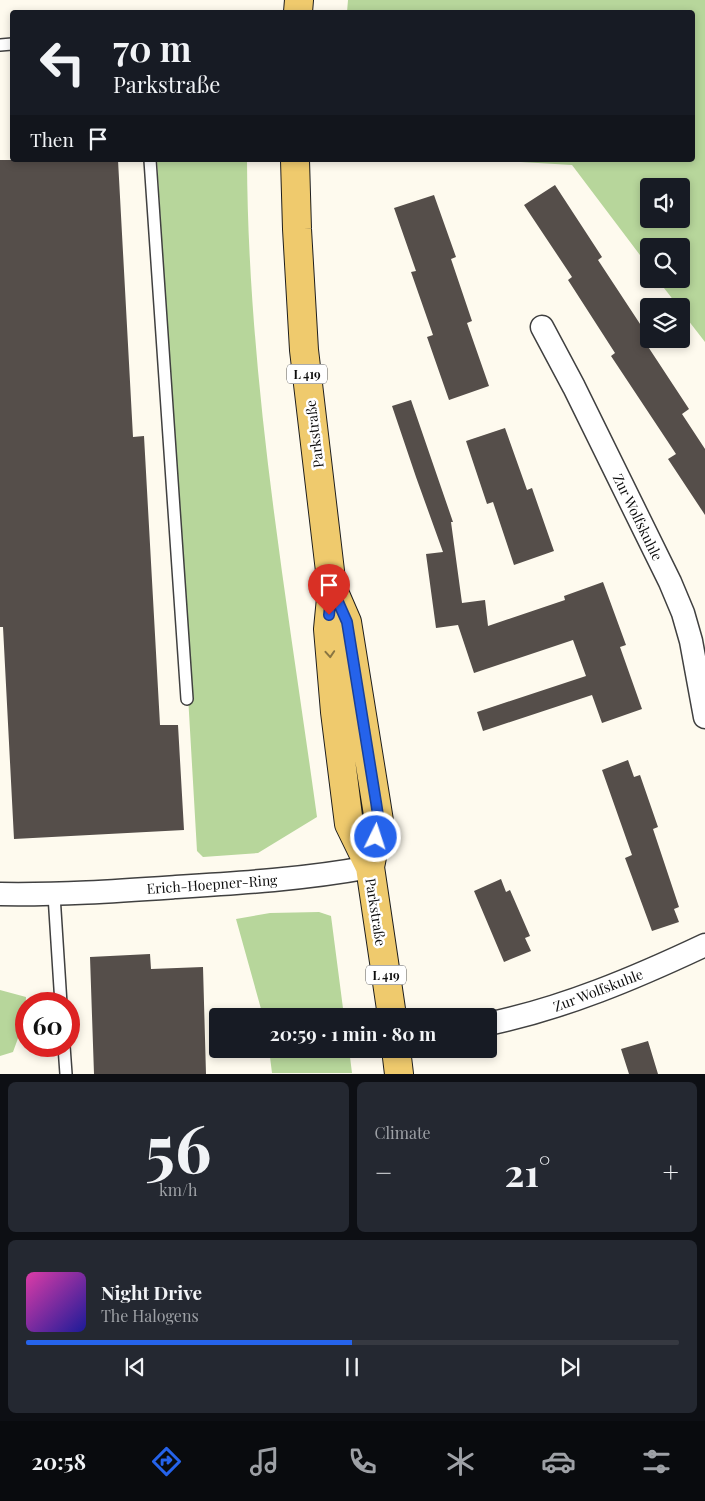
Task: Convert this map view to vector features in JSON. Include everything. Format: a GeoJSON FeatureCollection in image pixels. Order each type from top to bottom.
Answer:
{"type":"FeatureCollection","features":[{"type":"Feature","properties":{"kind":"main road","name":"Parkstraße"},"geometry":{"type":"LineString","coordinates":[[295,162],[304,350],[332,588],[328,629],[335,712],[349,824],[370,867],[391,1008]]}},
{"type":"Feature","properties":{"kind":"main road"},"geometry":{"type":"LineString","coordinates":[[397,1058],[399,1074]]}},
{"type":"Feature","properties":{"kind":"street","name":"Zur Wolfskuhle"},"geometry":{"type":"LineString","coordinates":[[542,327],[574,386],[670,582],[683,613],[691,640],[705,717]]}},
{"type":"Feature","properties":{"kind":"street","name":"Erich-Hoepner-Ring"},"geometry":{"type":"LineString","coordinates":[[0,894],[54,894],[255,882],[334,874],[370,867]]}},
{"type":"Feature","properties":{"kind":"street","name":"Zur Wolfskuhle"},"geometry":{"type":"LineString","coordinates":[[497,1022],[537,1013],[642,975],[705,945]]}},
{"type":"Feature","properties":{"kind":"lane"},"geometry":{"type":"LineString","coordinates":[[150,162],[187,699]]}},
{"type":"Feature","properties":{"kind":"lane"},"geometry":{"type":"LineString","coordinates":[[54,894],[60,992]]}},
{"type":"Feature","properties":{"kind":"lane"},"geometry":{"type":"LineString","coordinates":[[65,1057],[66,1074]]}},
{"type":"Feature","properties":{"kind":"green space"},"geometry":{"type":"Polygon","coordinates":[[[348,0],[705,0],[705,342],[690,323],[690,298],[672,298],[664,288],[690,288],[690,238],[640,238],[640,255],[572,165],[522,162],[695,162],[695,10],[347,10],[348,0]]]}},
{"type":"Feature","properties":{"kind":"green space"},"geometry":{"type":"Polygon","coordinates":[[[157,162],[247,162],[249,243],[262,408],[282,572],[317,817],[258,853],[203,857],[197,851],[157,162]]]}},
{"type":"Feature","properties":{"kind":"green space"},"geometry":{"type":"Polygon","coordinates":[[[319,912],[331,916],[343,1008],[261,1008],[236,919],[270,913],[319,912]]]}},
{"type":"Feature","properties":{"kind":"green space"},"geometry":{"type":"Polygon","coordinates":[[[0,990],[15,994],[15,1046],[13,1052],[0,1056],[0,990]]]}},
{"type":"Feature","properties":{"kind":"green space"},"geometry":{"type":"Polygon","coordinates":[[[270,1058],[350,1058],[352,1073],[272,1073],[270,1058]]]}},
{"type":"Feature","properties":{"kind":"building"},"geometry":{"type":"Polygon","coordinates":[[[0,160],[10,160],[10,162],[118,162],[133,437],[144,436],[160,725],[178,725],[184,830],[14,839],[3,627],[0,627],[0,160]]]}},
{"type":"Feature","properties":{"kind":"building"},"geometry":{"type":"Polygon","coordinates":[[[555,185],[602,257],[598,260],[640,324],[640,348],[649,348],[689,409],[682,414],[705,449],[705,515],[668,459],[676,454],[611,356],[615,353],[568,280],[572,277],[524,205],[555,185]]]}},
{"type":"Feature","properties":{"kind":"building"},"geometry":{"type":"Polygon","coordinates":[[[434,195],[456,257],[451,259],[472,321],[467,323],[489,386],[449,400],[427,337],[433,335],[411,272],[416,271],[394,208],[434,195]]]}},
{"type":"Feature","properties":{"kind":"building"},"geometry":{"type":"Polygon","coordinates":[[[411,400],[453,522],[451,522],[462,603],[485,600],[488,626],[565,600],[564,596],[603,582],[626,645],[620,647],[642,709],[602,723],[592,695],[483,731],[477,712],[586,676],[573,640],[474,673],[458,625],[436,628],[426,554],[443,552],[392,406],[411,400]]]}},
{"type":"Feature","properties":{"kind":"building"},"geometry":{"type":"Polygon","coordinates":[[[505,428],[527,490],[532,488],[554,551],[514,565],[493,502],[487,504],[466,441],[505,428]]]}},
{"type":"Feature","properties":{"kind":"building"},"geometry":{"type":"Polygon","coordinates":[[[628,760],[634,777],[640,775],[658,827],[653,829],[679,907],[674,909],[679,922],[652,931],[625,858],[632,855],[602,770],[628,760]]]}},
{"type":"Feature","properties":{"kind":"building"},"geometry":{"type":"Polygon","coordinates":[[[501,879],[506,892],[510,890],[530,936],[525,938],[531,951],[504,962],[474,891],[501,879]]]}},
{"type":"Feature","properties":{"kind":"building"},"geometry":{"type":"Polygon","coordinates":[[[150,954],[151,969],[203,967],[206,1074],[94,1074],[90,957],[150,954]]]}},
{"type":"Feature","properties":{"kind":"building"},"geometry":{"type":"Polygon","coordinates":[[[648,1041],[658,1074],[629,1074],[621,1049],[648,1041]]]}},
{"type":"Feature","properties":{"kind":"route"},"geometry":{"type":"LineString","coordinates":[[329,615],[332,588],[347,622],[379,822],[376,837]]}}]}
